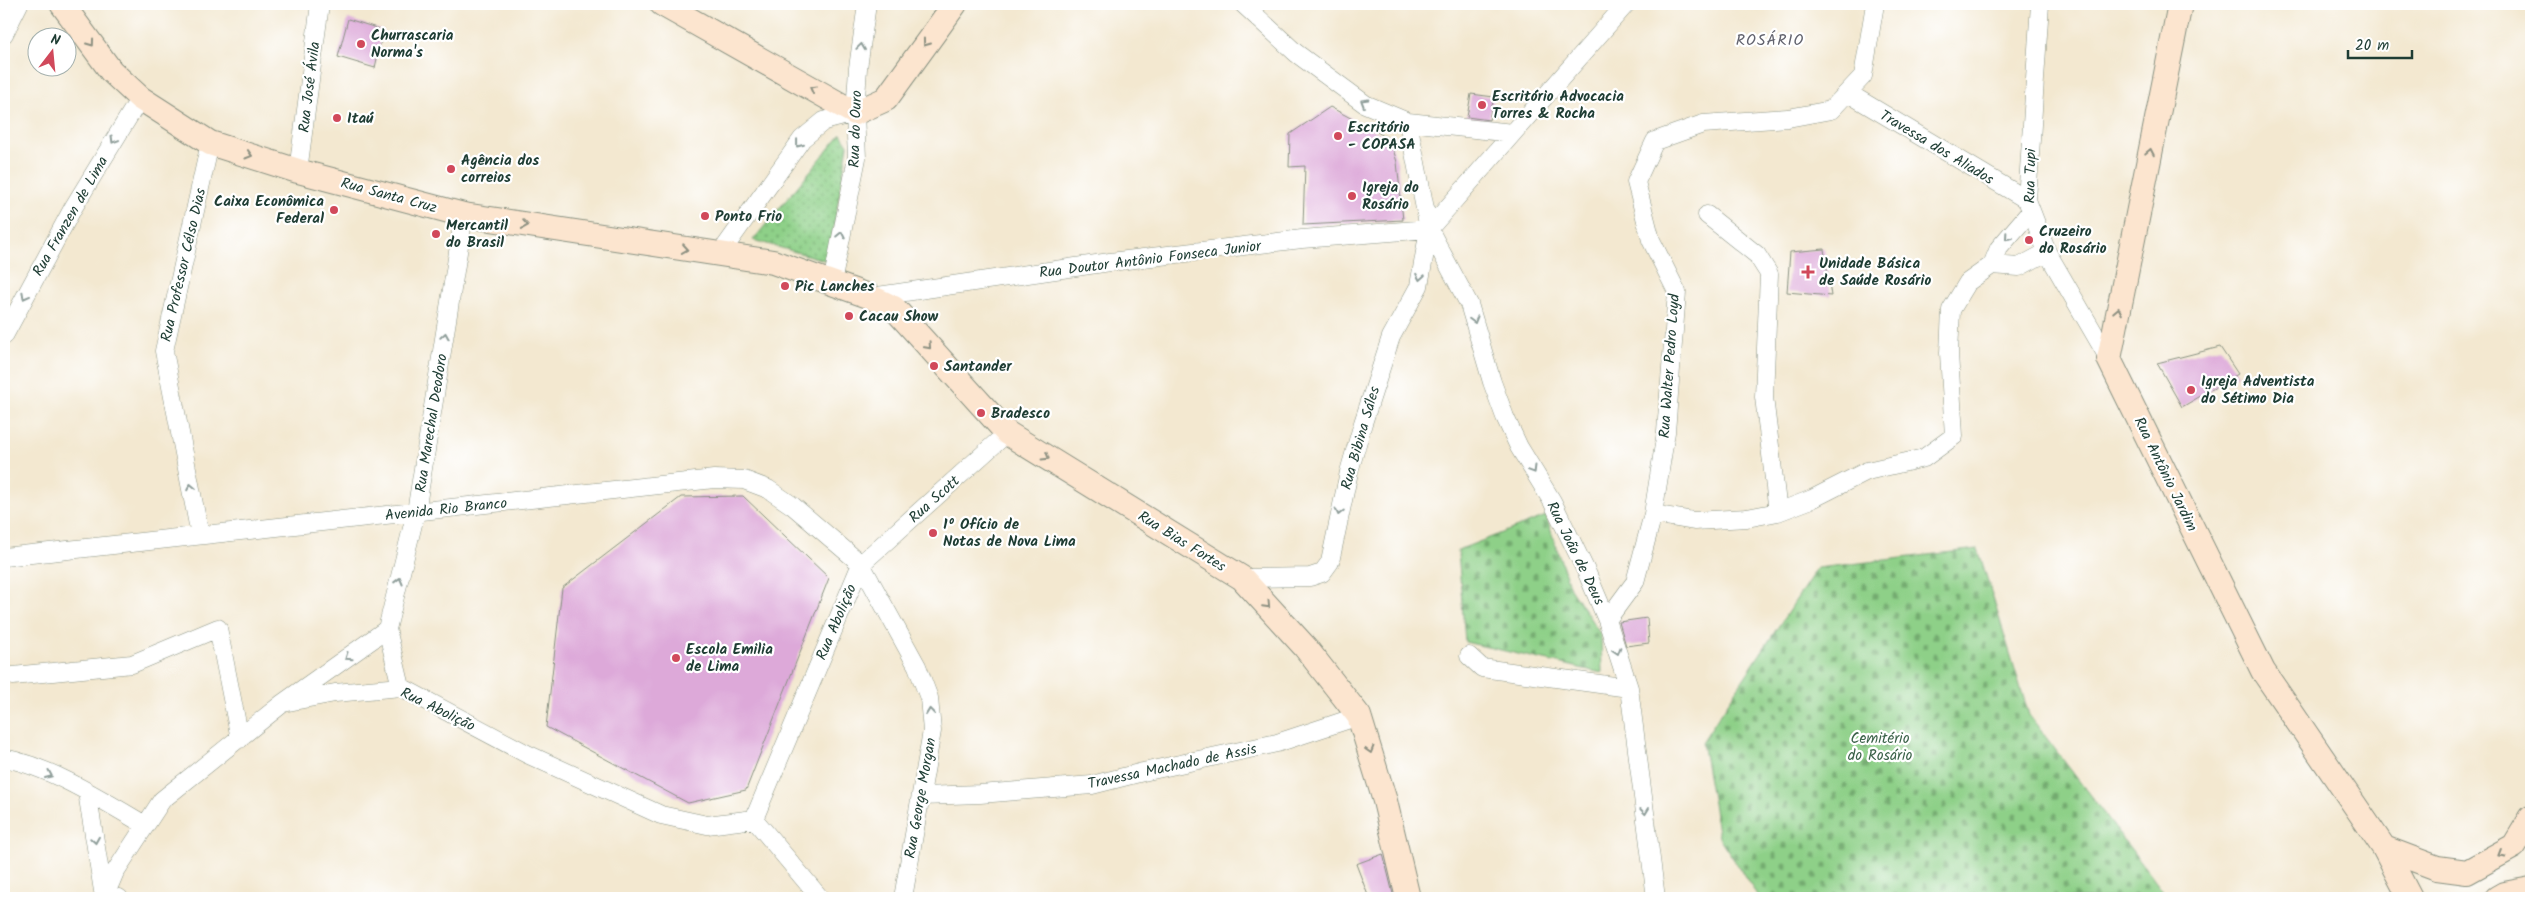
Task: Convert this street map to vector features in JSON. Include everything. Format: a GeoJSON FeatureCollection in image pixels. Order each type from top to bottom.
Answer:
{"type":"FeatureCollection","features":[{"type":"Feature","properties":{"kind":"street"},"geometry":{"type":"LineString","coordinates":[[4,34],[19,4]]}},
{"type":"Feature","properties":{"kind":"street","name":"Rua Santa Cruz"},"geometry":{"type":"LineString","coordinates":[[62,4],[111,71],[140,98],[210,143],[298,170],[464,215],[773,262],[832,283]]}},
{"type":"Feature","properties":{"kind":"street","name":"Rua José Ávila"},"geometry":{"type":"LineString","coordinates":[[298,170],[320,4]]}},
{"type":"Feature","properties":{"kind":"street"},"geometry":{"type":"LineString","coordinates":[[662,4],[855,113]]}},
{"type":"Feature","properties":{"kind":"street","name":"Rua do Ouro"},"geometry":{"type":"LineString","coordinates":[[832,283],[857,158],[855,113],[858,68],[867,4]]}},
{"type":"Feature","properties":{"kind":"street"},"geometry":{"type":"LineString","coordinates":[[720,254],[802,139],[824,121],[855,113],[886,99],[955,4]]}},
{"type":"Feature","properties":{"kind":"street"},"geometry":{"type":"LineString","coordinates":[[1243,4],[1296,53],[1365,104],[1408,122],[1513,133]]}},
{"type":"Feature","properties":{"kind":"street"},"geometry":{"type":"LineString","coordinates":[[1429,229],[1626,4]]}},
{"type":"Feature","properties":{"kind":"street","name":"Rua Walter Pedro Loyd"},"geometry":{"type":"LineString","coordinates":[[1608,620],[1635,582],[1653,514],[1666,432],[1677,292],[1651,240],[1636,182],[1655,141],[1703,124],[1788,118],[1831,110],[1863,76],[1875,4]]}},
{"type":"Feature","properties":{"kind":"street","name":"Rua Tupi"},"geometry":{"type":"LineString","coordinates":[[2040,4],[2028,206],[2047,252],[2109,359]]}},
{"type":"Feature","properties":{"kind":"street"},"geometry":{"type":"LineString","coordinates":[[2109,359],[2180,4]]}},
{"type":"Feature","properties":{"kind":"street","name":"Travessa dos Aliados"},"geometry":{"type":"LineString","coordinates":[[1848,93],[2028,206]]}},
{"type":"Feature","properties":{"kind":"street","name":"Rua Franzen de Lima"},"geometry":{"type":"LineString","coordinates":[[4,336],[73,208],[140,98]]}},
{"type":"Feature","properties":{"kind":"street"},"geometry":{"type":"LineString","coordinates":[[1408,122],[1429,229]]}},
{"type":"Feature","properties":{"kind":"street","name":"Rua Professor Célso Dias"},"geometry":{"type":"LineString","coordinates":[[200,535],[164,350],[210,143]]}},
{"type":"Feature","properties":{"kind":"street"},"geometry":{"type":"LineString","coordinates":[[1653,514],[1694,521],[1747,518],[1778,512],[1812,499],[1867,471],[1924,458],[1954,436],[1949,353],[1950,310],[1968,282],[1992,265],[1998,248],[2028,206]]}},
{"type":"Feature","properties":{"kind":"street","name":"Rua Marechal Deodoro"},"geometry":{"type":"LineString","coordinates":[[401,687],[388,629],[416,512],[464,215]]}},
{"type":"Feature","properties":{"kind":"street"},"geometry":{"type":"LineString","coordinates":[[1706,215],[1757,255],[1769,274],[1764,397],[1778,512]]}},
{"type":"Feature","properties":{"kind":"street","name":"Rua Doutor Antônio Fonseca Junior"},"geometry":{"type":"LineString","coordinates":[[871,298],[1110,262],[1302,239],[1429,229]]}},
{"type":"Feature","properties":{"kind":"street","name":"Rua Bibina Sáles"},"geometry":{"type":"LineString","coordinates":[[1242,578],[1310,577],[1322,573],[1330,562],[1349,472],[1363,423],[1391,337],[1419,286],[1429,229]]}},
{"type":"Feature","properties":{"kind":"street","name":"Rua João de Deus"},"geometry":{"type":"LineString","coordinates":[[1429,229],[1469,304],[1492,382],[1505,417],[1519,447],[1552,501],[1608,620],[1629,688],[1656,898]]}},
{"type":"Feature","properties":{"kind":"street"},"geometry":{"type":"LineString","coordinates":[[1992,265],[2019,267],[2047,252]]}},
{"type":"Feature","properties":{"kind":"street","name":"Rua Bias Fortes"},"geometry":{"type":"LineString","coordinates":[[832,283],[894,308],[1007,433],[1242,578],[1306,647],[1359,716],[1385,801],[1408,898]]}},
{"type":"Feature","properties":{"kind":"street","name":"Rua Antônio Jardim"},"geometry":{"type":"LineString","coordinates":[[2109,359],[2263,671],[2384,848],[2410,898]]}},
{"type":"Feature","properties":{"kind":"street","name":"Rua Scott"},"geometry":{"type":"LineString","coordinates":[[861,564],[1007,433]]}},
{"type":"Feature","properties":{"kind":"street","name":"Avenida Rio Branco"},"geometry":{"type":"LineString","coordinates":[[4,557],[714,479],[744,480],[768,489],[793,506],[861,564]]}},
{"type":"Feature","properties":{"kind":"street","name":"Rua George Morgan"},"geometry":{"type":"LineString","coordinates":[[861,564],[917,666],[929,698],[932,731],[903,898]]}},
{"type":"Feature","properties":{"kind":"street","name":"Rua Abolição"},"geometry":{"type":"LineString","coordinates":[[109,898],[115,872],[162,800],[283,703],[335,693],[401,687],[527,754],[661,815],[707,825],[754,819],[861,564]]}},
{"type":"Feature","properties":{"kind":"street"},"geometry":{"type":"LineString","coordinates":[[13,676],[132,664],[218,628],[240,739]]}},
{"type":"Feature","properties":{"kind":"street"},"geometry":{"type":"LineString","coordinates":[[283,703],[388,629]]}},
{"type":"Feature","properties":{"kind":"street"},"geometry":{"type":"LineString","coordinates":[[1469,656],[1482,668],[1629,688]]}},
{"type":"Feature","properties":{"kind":"street","name":"Travessa Machado de Assis"},"geometry":{"type":"LineString","coordinates":[[922,796],[980,794],[1092,785],[1277,743],[1359,716]]}},
{"type":"Feature","properties":{"kind":"street"},"geometry":{"type":"LineString","coordinates":[[4,758],[18,761],[88,792],[145,825]]}},
{"type":"Feature","properties":{"kind":"street"},"geometry":{"type":"LineString","coordinates":[[88,792],[109,898]]}},
{"type":"Feature","properties":{"kind":"street"},"geometry":{"type":"LineString","coordinates":[[2384,848],[2437,868],[2467,872],[2514,846],[2531,818]]}},
{"type":"Feature","properties":{"kind":"street"},"geometry":{"type":"LineString","coordinates":[[754,819],[820,898]]}},
{"type":"Feature","properties":{"kind":"street"},"geometry":{"type":"LineString","coordinates":[[2497,898],[2504,894],[2531,890]]}},
{"type":"Feature","properties":{"kind":"green space"},"geometry":{"type":"Polygon","coordinates":[[[841,134],[848,145],[828,261],[753,240],[841,134]]]}},
{"type":"Feature","properties":{"kind":"green space"},"geometry":{"type":"Polygon","coordinates":[[[1546,516],[1570,588],[1601,635],[1602,673],[1465,642],[1458,550],[1546,516]]]}},
{"type":"Feature","properties":{"kind":"green space","name":"Cemitério do Rosário"},"geometry":{"type":"Polygon","coordinates":[[[1978,549],[2029,715],[2168,898],[1759,898],[1719,837],[1702,742],[1817,568],[1978,549]]]}},
{"type":"Feature","properties":{"kind":"building","name":"Churrascaria Norma's"},"geometry":{"type":"Polygon","coordinates":[[[348,19],[383,30],[375,68],[338,57],[348,19]]]}},
{"type":"Feature","properties":{"kind":"building"},"geometry":{"type":"Polygon","coordinates":[[[1471,94],[1494,97],[1489,120],[1467,117],[1471,94]]]}},
{"type":"Feature","properties":{"kind":"building"},"geometry":{"type":"Polygon","coordinates":[[[1330,107],[1390,139],[1397,162],[1403,220],[1303,225],[1305,166],[1289,167],[1290,134],[1330,107]]]}},
{"type":"Feature","properties":{"kind":"building","name":"Unidade Básica de Saúde Rosário"},"geometry":{"type":"Polygon","coordinates":[[[1824,249],[1831,296],[1787,292],[1790,252],[1824,249]]]}},
{"type":"Feature","properties":{"kind":"building","name":"Igreja Adventista do Sétimo Dia"},"geometry":{"type":"Polygon","coordinates":[[[2220,347],[2238,374],[2182,407],[2157,363],[2220,347]]]}},
{"type":"Feature","properties":{"kind":"building","name":"Escola Emilia de Lima"},"geometry":{"type":"Polygon","coordinates":[[[743,496],[829,578],[746,790],[688,803],[546,727],[562,588],[681,497],[743,496]]]}},
{"type":"Feature","properties":{"kind":"building"},"geometry":{"type":"Polygon","coordinates":[[[1647,618],[1649,643],[1626,646],[1619,622],[1647,618]]]}},
{"type":"Feature","properties":{"kind":"building"},"geometry":{"type":"Polygon","coordinates":[[[1383,854],[1394,898],[1369,898],[1356,864],[1383,854]]]}},
{"type":"Feature","properties":{"kind":"place","name":"Churrascaria Norma's"},"geometry":{"type":"Point","coordinates":[361,44]}},
{"type":"Feature","properties":{"kind":"place","name":"Escritório Advocacia Torres & Rocha"},"geometry":{"type":"Point","coordinates":[1482,105]}},
{"type":"Feature","properties":{"kind":"place","name":"Itaú"},"geometry":{"type":"Point","coordinates":[337,118]}},
{"type":"Feature","properties":{"kind":"place","name":"Escritório - COPASA"},"geometry":{"type":"Point","coordinates":[1338,136]}},
{"type":"Feature","properties":{"kind":"place","name":"Agência dos correios"},"geometry":{"type":"Point","coordinates":[451,169]}},
{"type":"Feature","properties":{"kind":"place","name":"Igreja do Rosário"},"geometry":{"type":"Point","coordinates":[1352,196]}},
{"type":"Feature","properties":{"kind":"place","name":"Caixa Econômica Federal"},"geometry":{"type":"Point","coordinates":[334,210]}},
{"type":"Feature","properties":{"kind":"place","name":"Ponto Frio"},"geometry":{"type":"Point","coordinates":[705,216]}},
{"type":"Feature","properties":{"kind":"place","name":"Mercantil do Brasil"},"geometry":{"type":"Point","coordinates":[436,234]}},
{"type":"Feature","properties":{"kind":"place","name":"Cruzeiro do Rosário"},"geometry":{"type":"Point","coordinates":[2029,240]}},
{"type":"Feature","properties":{"kind":"place","name":"Unidade Básica de Saúde Rosário"},"geometry":{"type":"Point","coordinates":[1808,272]}},
{"type":"Feature","properties":{"kind":"place","name":"Pic Lanches"},"geometry":{"type":"Point","coordinates":[785,286]}},
{"type":"Feature","properties":{"kind":"place","name":"Cacau Show"},"geometry":{"type":"Point","coordinates":[849,316]}},
{"type":"Feature","properties":{"kind":"place","name":"Santander"},"geometry":{"type":"Point","coordinates":[934,366]}},
{"type":"Feature","properties":{"kind":"place","name":"Igreja Adventista do Sétimo Dia"},"geometry":{"type":"Point","coordinates":[2191,390]}},
{"type":"Feature","properties":{"kind":"place","name":"Bradesco"},"geometry":{"type":"Point","coordinates":[981,413]}},
{"type":"Feature","properties":{"kind":"place","name":"1º Ofício de Notas de Nova Lima"},"geometry":{"type":"Point","coordinates":[933,533]}},
{"type":"Feature","properties":{"kind":"place","name":"Escola Emilia de Lima"},"geometry":{"type":"Point","coordinates":[676,658]}},
{"type":"Feature","properties":{"kind":"district","name":"ROSÁRIO"},"geometry":{"type":"Point","coordinates":[1770,39]}}]}
